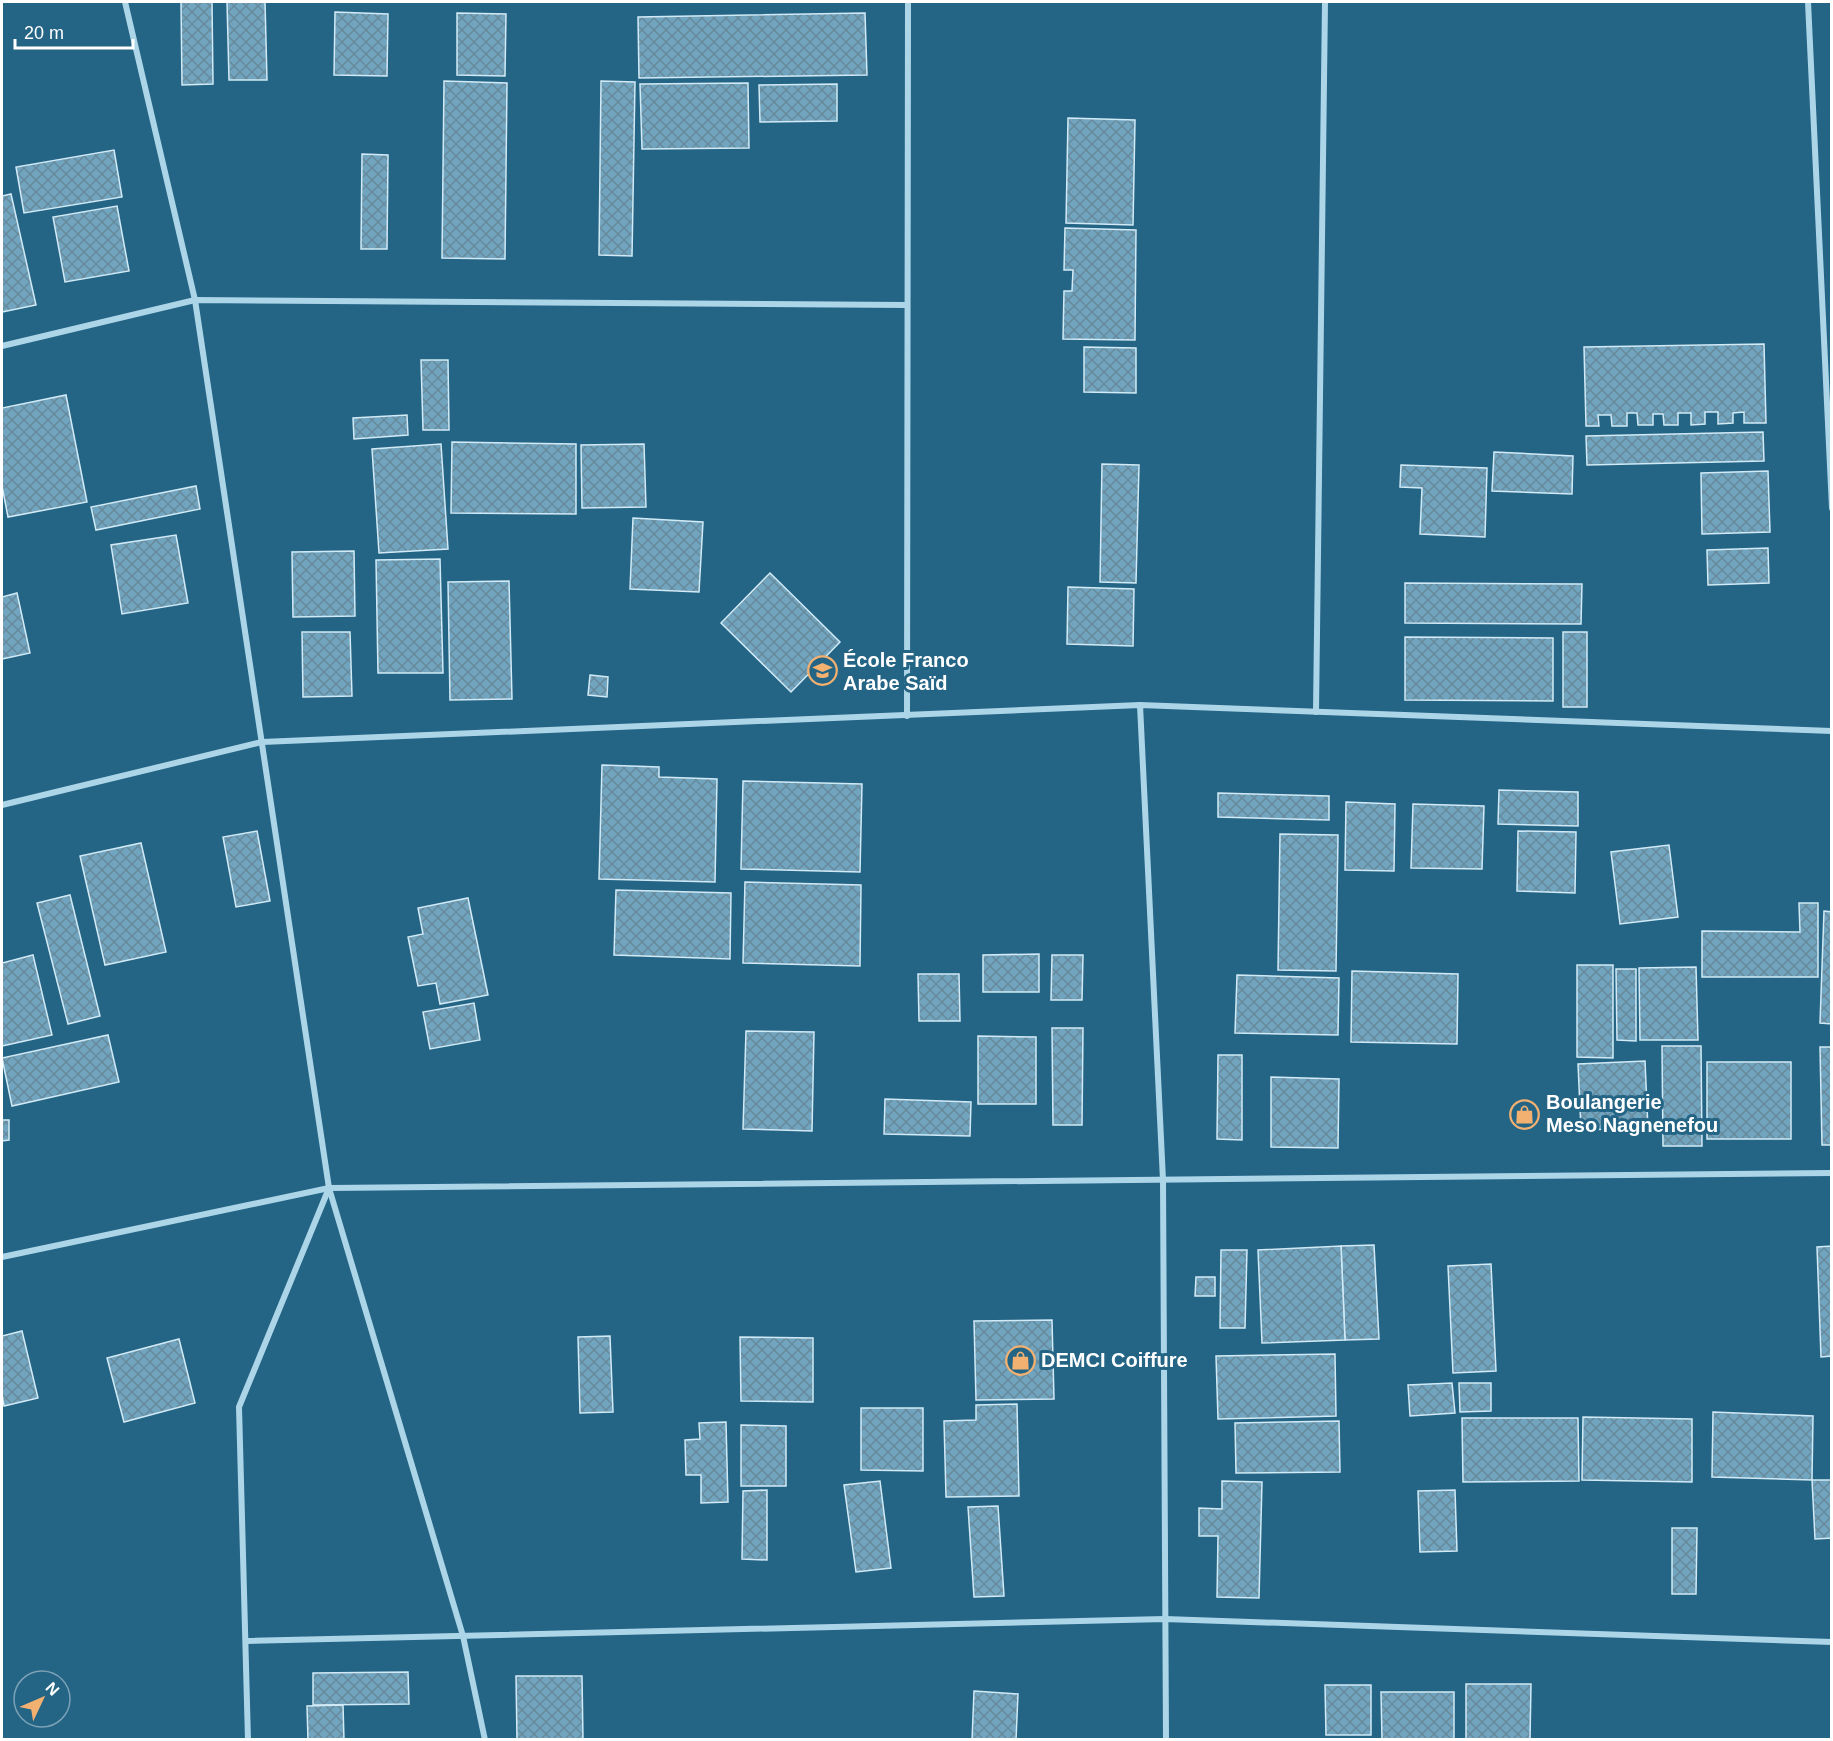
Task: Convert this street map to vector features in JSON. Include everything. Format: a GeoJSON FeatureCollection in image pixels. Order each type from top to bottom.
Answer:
{"type":"FeatureCollection","features":[{"type":"Feature","properties":{"kind":"street"},"geometry":{"type":"LineString","coordinates":[[125,2],[195,300],[329,1188],[463,1636],[485,1740]]}},
{"type":"Feature","properties":{"kind":"street"},"geometry":{"type":"LineString","coordinates":[[907,716],[908,2]]}},
{"type":"Feature","properties":{"kind":"street"},"geometry":{"type":"LineString","coordinates":[[1316,712],[1325,2]]}},
{"type":"Feature","properties":{"kind":"street"},"geometry":{"type":"LineString","coordinates":[[1808,2],[1832,508]]}},
{"type":"Feature","properties":{"kind":"street"},"geometry":{"type":"LineString","coordinates":[[2,346],[195,300],[907,305]]}},
{"type":"Feature","properties":{"kind":"street"},"geometry":{"type":"LineString","coordinates":[[1140,705],[1163,1180],[1166,1740]]}},
{"type":"Feature","properties":{"kind":"street"},"geometry":{"type":"LineString","coordinates":[[2,805],[262,742],[1140,705],[1832,730]]}},
{"type":"Feature","properties":{"kind":"street"},"geometry":{"type":"LineString","coordinates":[[2,1257],[329,1188],[1832,1173]]}},
{"type":"Feature","properties":{"kind":"street"},"geometry":{"type":"LineString","coordinates":[[248,1740],[239,1407],[329,1188]]}},
{"type":"Feature","properties":{"kind":"street"},"geometry":{"type":"LineString","coordinates":[[246,1641],[1166,1619],[1832,1642]]}},
{"type":"Feature","properties":{"kind":"building"},"geometry":{"type":"Polygon","coordinates":[[[181,2],[212,2],[213,84],[182,85],[181,2]]]}},
{"type":"Feature","properties":{"kind":"building"},"geometry":{"type":"Polygon","coordinates":[[[227,2],[265,2],[267,80],[229,80],[227,2]]]}},
{"type":"Feature","properties":{"kind":"building"},"geometry":{"type":"Polygon","coordinates":[[[335,12],[388,14],[387,76],[334,75],[335,12]]]}},
{"type":"Feature","properties":{"kind":"building"},"geometry":{"type":"Polygon","coordinates":[[[457,13],[506,14],[505,76],[457,75],[457,13]]]}},
{"type":"Feature","properties":{"kind":"building"},"geometry":{"type":"Polygon","coordinates":[[[865,13],[867,75],[639,78],[638,17],[865,13]]]}},
{"type":"Feature","properties":{"kind":"building"},"geometry":{"type":"Polygon","coordinates":[[[444,81],[507,83],[505,259],[442,258],[444,81]]]}},
{"type":"Feature","properties":{"kind":"building"},"geometry":{"type":"Polygon","coordinates":[[[601,81],[635,82],[632,256],[599,255],[601,81]]]}},
{"type":"Feature","properties":{"kind":"building"},"geometry":{"type":"Polygon","coordinates":[[[748,83],[749,148],[642,149],[640,84],[748,83]]]}},
{"type":"Feature","properties":{"kind":"building"},"geometry":{"type":"Polygon","coordinates":[[[837,84],[837,121],[760,122],[759,85],[837,84]]]}},
{"type":"Feature","properties":{"kind":"building"},"geometry":{"type":"Polygon","coordinates":[[[1068,118],[1135,120],[1133,225],[1066,223],[1068,118]]]}},
{"type":"Feature","properties":{"kind":"building"},"geometry":{"type":"Polygon","coordinates":[[[114,150],[122,197],[24,213],[16,167],[114,150]]]}},
{"type":"Feature","properties":{"kind":"building"},"geometry":{"type":"Polygon","coordinates":[[[362,154],[388,155],[387,249],[361,249],[362,154]]]}},
{"type":"Feature","properties":{"kind":"building"},"geometry":{"type":"Polygon","coordinates":[[[11,194],[36,305],[2,312],[2,196],[11,194]]]}},
{"type":"Feature","properties":{"kind":"building"},"geometry":{"type":"Polygon","coordinates":[[[117,206],[129,271],[65,282],[53,217],[117,206]]]}},
{"type":"Feature","properties":{"kind":"building"},"geometry":{"type":"Polygon","coordinates":[[[1065,228],[1136,230],[1135,340],[1063,339],[1064,291],[1072,291],[1073,270],[1064,270],[1065,228]]]}},
{"type":"Feature","properties":{"kind":"building"},"geometry":{"type":"Polygon","coordinates":[[[1764,344],[1766,423],[1744,423],[1744,412],[1733,413],[1733,423],[1718,424],[1718,412],[1705,412],[1705,424],[1691,425],[1691,413],[1678,413],[1678,425],[1664,425],[1663,414],[1653,414],[1653,425],[1638,425],[1637,413],[1627,413],[1627,426],[1612,426],[1611,415],[1598,415],[1599,426],[1586,426],[1584,347],[1764,344]]]}},
{"type":"Feature","properties":{"kind":"building"},"geometry":{"type":"Polygon","coordinates":[[[1084,347],[1136,348],[1136,393],[1084,392],[1084,347]]]}},
{"type":"Feature","properties":{"kind":"building"},"geometry":{"type":"Polygon","coordinates":[[[421,360],[448,360],[449,430],[423,430],[421,360]]]}},
{"type":"Feature","properties":{"kind":"building"},"geometry":{"type":"Polygon","coordinates":[[[66,395],[87,502],[8,517],[2,486],[2,408],[66,395]]]}},
{"type":"Feature","properties":{"kind":"building"},"geometry":{"type":"Polygon","coordinates":[[[407,415],[408,435],[354,439],[353,418],[407,415]]]}},
{"type":"Feature","properties":{"kind":"building"},"geometry":{"type":"Polygon","coordinates":[[[1763,432],[1764,461],[1587,465],[1586,436],[1763,432]]]}},
{"type":"Feature","properties":{"kind":"building"},"geometry":{"type":"Polygon","coordinates":[[[452,442],[576,444],[576,514],[451,513],[452,442]]]}},
{"type":"Feature","properties":{"kind":"building"},"geometry":{"type":"Polygon","coordinates":[[[441,444],[448,549],[379,553],[372,449],[441,444]]]}},
{"type":"Feature","properties":{"kind":"building"},"geometry":{"type":"Polygon","coordinates":[[[644,444],[646,507],[582,508],[581,445],[644,444]]]}},
{"type":"Feature","properties":{"kind":"building"},"geometry":{"type":"Polygon","coordinates":[[[1494,452],[1573,456],[1572,494],[1492,491],[1494,452]]]}},
{"type":"Feature","properties":{"kind":"building"},"geometry":{"type":"Polygon","coordinates":[[[1102,464],[1139,465],[1136,583],[1100,582],[1102,464]]]}},
{"type":"Feature","properties":{"kind":"building"},"geometry":{"type":"Polygon","coordinates":[[[1401,465],[1487,468],[1485,537],[1420,534],[1422,488],[1400,487],[1401,465]]]}},
{"type":"Feature","properties":{"kind":"building"},"geometry":{"type":"Polygon","coordinates":[[[1768,471],[1770,532],[1702,534],[1701,473],[1768,471]]]}},
{"type":"Feature","properties":{"kind":"building"},"geometry":{"type":"Polygon","coordinates":[[[196,486],[200,509],[96,530],[91,507],[196,486]]]}},
{"type":"Feature","properties":{"kind":"building"},"geometry":{"type":"Polygon","coordinates":[[[633,518],[703,522],[699,592],[630,589],[633,518]]]}},
{"type":"Feature","properties":{"kind":"building"},"geometry":{"type":"Polygon","coordinates":[[[176,535],[188,603],[122,614],[111,545],[176,535]]]}},
{"type":"Feature","properties":{"kind":"building"},"geometry":{"type":"Polygon","coordinates":[[[1768,548],[1769,583],[1708,585],[1707,550],[1768,548]]]}},
{"type":"Feature","properties":{"kind":"building"},"geometry":{"type":"Polygon","coordinates":[[[354,551],[355,616],[293,617],[292,552],[354,551]]]}},
{"type":"Feature","properties":{"kind":"building"},"geometry":{"type":"Polygon","coordinates":[[[440,559],[443,673],[378,673],[376,560],[440,559]]]}},
{"type":"Feature","properties":{"kind":"building"},"geometry":{"type":"Polygon","coordinates":[[[770,573],[840,642],[791,692],[721,623],[770,573]]]}},
{"type":"Feature","properties":{"kind":"building"},"geometry":{"type":"Polygon","coordinates":[[[509,581],[512,699],[450,700],[448,582],[509,581]]]}},
{"type":"Feature","properties":{"kind":"building"},"geometry":{"type":"Polygon","coordinates":[[[1405,583],[1582,584],[1581,624],[1405,623],[1405,583]]]}},
{"type":"Feature","properties":{"kind":"building"},"geometry":{"type":"Polygon","coordinates":[[[1068,587],[1134,589],[1133,646],[1067,644],[1068,587]]]}},
{"type":"Feature","properties":{"kind":"building"},"geometry":{"type":"Polygon","coordinates":[[[17,593],[30,653],[2,659],[2,597],[17,593]]]}},
{"type":"Feature","properties":{"kind":"building"},"geometry":{"type":"Polygon","coordinates":[[[302,632],[350,632],[352,696],[303,697],[302,632]]]}},
{"type":"Feature","properties":{"kind":"building"},"geometry":{"type":"Polygon","coordinates":[[[1563,632],[1587,632],[1587,707],[1563,707],[1563,632]]]}},
{"type":"Feature","properties":{"kind":"building"},"geometry":{"type":"Polygon","coordinates":[[[1405,637],[1553,638],[1553,701],[1405,700],[1405,637]]]}},
{"type":"Feature","properties":{"kind":"building"},"geometry":{"type":"Polygon","coordinates":[[[590,675],[608,677],[607,697],[588,695],[590,675]]]}},
{"type":"Feature","properties":{"kind":"building"},"geometry":{"type":"Polygon","coordinates":[[[602,765],[659,767],[659,777],[717,779],[715,882],[599,879],[602,765]]]}},
{"type":"Feature","properties":{"kind":"building"},"geometry":{"type":"Polygon","coordinates":[[[743,781],[862,784],[860,872],[741,869],[743,781]]]}},
{"type":"Feature","properties":{"kind":"building"},"geometry":{"type":"Polygon","coordinates":[[[1499,790],[1578,792],[1578,826],[1498,824],[1499,790]]]}},
{"type":"Feature","properties":{"kind":"building"},"geometry":{"type":"Polygon","coordinates":[[[1218,793],[1329,796],[1329,820],[1218,817],[1218,793]]]}},
{"type":"Feature","properties":{"kind":"building"},"geometry":{"type":"Polygon","coordinates":[[[1346,802],[1395,804],[1394,871],[1345,870],[1346,802]]]}},
{"type":"Feature","properties":{"kind":"building"},"geometry":{"type":"Polygon","coordinates":[[[1413,804],[1484,806],[1482,869],[1411,868],[1413,804]]]}},
{"type":"Feature","properties":{"kind":"building"},"geometry":{"type":"Polygon","coordinates":[[[257,831],[270,901],[236,907],[223,837],[257,831]]]}},
{"type":"Feature","properties":{"kind":"building"},"geometry":{"type":"Polygon","coordinates":[[[1518,831],[1576,832],[1575,893],[1517,891],[1518,831]]]}},
{"type":"Feature","properties":{"kind":"building"},"geometry":{"type":"Polygon","coordinates":[[[1280,834],[1338,835],[1336,971],[1278,970],[1280,834]]]}},
{"type":"Feature","properties":{"kind":"building"},"geometry":{"type":"Polygon","coordinates":[[[141,843],[166,952],[105,965],[80,856],[141,843]]]}},
{"type":"Feature","properties":{"kind":"building"},"geometry":{"type":"Polygon","coordinates":[[[1669,845],[1678,917],[1620,924],[1611,852],[1669,845]]]}},
{"type":"Feature","properties":{"kind":"building"},"geometry":{"type":"Polygon","coordinates":[[[745,882],[861,885],[860,966],[743,963],[745,882]]]}},
{"type":"Feature","properties":{"kind":"building"},"geometry":{"type":"Polygon","coordinates":[[[616,890],[731,893],[730,959],[614,955],[616,890]]]}},
{"type":"Feature","properties":{"kind":"building"},"geometry":{"type":"Polygon","coordinates":[[[70,895],[100,1016],[68,1024],[37,903],[70,895]]]}},
{"type":"Feature","properties":{"kind":"building"},"geometry":{"type":"Polygon","coordinates":[[[468,898],[488,995],[440,1004],[436,983],[418,986],[408,937],[423,934],[418,908],[468,898]]]}},
{"type":"Feature","properties":{"kind":"building"},"geometry":{"type":"Polygon","coordinates":[[[1799,903],[1818,903],[1818,977],[1702,977],[1702,931],[1800,932],[1799,903]]]}},
{"type":"Feature","properties":{"kind":"building"},"geometry":{"type":"Polygon","coordinates":[[[1824,911],[1832,912],[1832,1024],[1820,1023],[1824,911]]]}},
{"type":"Feature","properties":{"kind":"building"},"geometry":{"type":"Polygon","coordinates":[[[1039,954],[1039,992],[983,992],[983,955],[1039,954]]]}},
{"type":"Feature","properties":{"kind":"building"},"geometry":{"type":"Polygon","coordinates":[[[33,955],[52,1035],[2,1046],[2,963],[33,955]]]}},
{"type":"Feature","properties":{"kind":"building"},"geometry":{"type":"Polygon","coordinates":[[[1052,955],[1083,955],[1082,1000],[1051,1000],[1052,955]]]}},
{"type":"Feature","properties":{"kind":"building"},"geometry":{"type":"Polygon","coordinates":[[[1577,965],[1613,965],[1613,1058],[1577,1057],[1577,965]]]}},
{"type":"Feature","properties":{"kind":"building"},"geometry":{"type":"Polygon","coordinates":[[[1696,967],[1698,1040],[1640,1040],[1639,968],[1696,967]]]}},
{"type":"Feature","properties":{"kind":"building"},"geometry":{"type":"Polygon","coordinates":[[[1616,969],[1636,969],[1636,1041],[1617,1040],[1616,969]]]}},
{"type":"Feature","properties":{"kind":"building"},"geometry":{"type":"Polygon","coordinates":[[[1352,971],[1458,974],[1457,1044],[1351,1042],[1352,971]]]}},
{"type":"Feature","properties":{"kind":"building"},"geometry":{"type":"Polygon","coordinates":[[[918,974],[959,974],[960,1021],[919,1021],[918,974]]]}},
{"type":"Feature","properties":{"kind":"building"},"geometry":{"type":"Polygon","coordinates":[[[1237,975],[1339,978],[1338,1035],[1235,1033],[1237,975]]]}},
{"type":"Feature","properties":{"kind":"building"},"geometry":{"type":"Polygon","coordinates":[[[474,1003],[480,1040],[430,1049],[423,1012],[474,1003]]]}},
{"type":"Feature","properties":{"kind":"building"},"geometry":{"type":"Polygon","coordinates":[[[1052,1028],[1083,1028],[1082,1125],[1053,1125],[1052,1028]]]}},
{"type":"Feature","properties":{"kind":"building"},"geometry":{"type":"Polygon","coordinates":[[[746,1031],[814,1032],[812,1131],[743,1129],[746,1031]]]}},
{"type":"Feature","properties":{"kind":"building"},"geometry":{"type":"Polygon","coordinates":[[[108,1035],[119,1082],[12,1106],[2,1058],[108,1035]]]}},
{"type":"Feature","properties":{"kind":"building"},"geometry":{"type":"Polygon","coordinates":[[[978,1036],[1036,1037],[1036,1104],[978,1104],[978,1036]]]}},
{"type":"Feature","properties":{"kind":"building"},"geometry":{"type":"Polygon","coordinates":[[[1662,1046],[1701,1046],[1702,1146],[1663,1146],[1662,1046]]]}},
{"type":"Feature","properties":{"kind":"building"},"geometry":{"type":"Polygon","coordinates":[[[1820,1047],[1832,1047],[1832,1145],[1822,1145],[1820,1047]]]}},
{"type":"Feature","properties":{"kind":"building"},"geometry":{"type":"Polygon","coordinates":[[[1218,1055],[1242,1055],[1242,1140],[1217,1139],[1218,1055]]]}},
{"type":"Feature","properties":{"kind":"building"},"geometry":{"type":"Polygon","coordinates":[[[1645,1061],[1648,1128],[1581,1130],[1578,1064],[1645,1061]]]}},
{"type":"Feature","properties":{"kind":"building"},"geometry":{"type":"Polygon","coordinates":[[[1707,1062],[1791,1062],[1791,1139],[1707,1139],[1707,1062]]]}},
{"type":"Feature","properties":{"kind":"building"},"geometry":{"type":"Polygon","coordinates":[[[1271,1077],[1339,1079],[1338,1148],[1271,1147],[1271,1077]]]}},
{"type":"Feature","properties":{"kind":"building"},"geometry":{"type":"Polygon","coordinates":[[[885,1099],[971,1102],[970,1136],[884,1134],[885,1099]]]}},
{"type":"Feature","properties":{"kind":"building"},"geometry":{"type":"Polygon","coordinates":[[[2,1120],[9,1120],[9,1140],[2,1141],[2,1120]]]}},
{"type":"Feature","properties":{"kind":"building"},"geometry":{"type":"Polygon","coordinates":[[[1374,1245],[1379,1339],[1345,1340],[1341,1246],[1374,1245]]]}},
{"type":"Feature","properties":{"kind":"building"},"geometry":{"type":"Polygon","coordinates":[[[1341,1246],[1345,1340],[1262,1343],[1258,1250],[1341,1246]]]}},
{"type":"Feature","properties":{"kind":"building"},"geometry":{"type":"Polygon","coordinates":[[[1832,1246],[1832,1356],[1821,1357],[1817,1247],[1832,1246]]]}},
{"type":"Feature","properties":{"kind":"building"},"geometry":{"type":"Polygon","coordinates":[[[1221,1250],[1247,1250],[1245,1328],[1220,1328],[1221,1250]]]}},
{"type":"Feature","properties":{"kind":"building"},"geometry":{"type":"Polygon","coordinates":[[[1491,1264],[1496,1371],[1453,1373],[1448,1266],[1491,1264]]]}},
{"type":"Feature","properties":{"kind":"building"},"geometry":{"type":"Polygon","coordinates":[[[1196,1277],[1215,1277],[1215,1296],[1195,1296],[1196,1277]]]}},
{"type":"Feature","properties":{"kind":"building"},"geometry":{"type":"Polygon","coordinates":[[[1052,1320],[1054,1399],[976,1400],[974,1321],[1052,1320]]]}},
{"type":"Feature","properties":{"kind":"building"},"geometry":{"type":"Polygon","coordinates":[[[22,1331],[38,1398],[4,1406],[2,1336],[22,1331]]]}},
{"type":"Feature","properties":{"kind":"building"},"geometry":{"type":"Polygon","coordinates":[[[610,1336],[613,1412],[580,1413],[578,1337],[610,1336]]]}},
{"type":"Feature","properties":{"kind":"building"},"geometry":{"type":"Polygon","coordinates":[[[740,1337],[813,1338],[813,1402],[741,1401],[740,1337]]]}},
{"type":"Feature","properties":{"kind":"building"},"geometry":{"type":"Polygon","coordinates":[[[179,1339],[195,1403],[124,1422],[107,1358],[179,1339]]]}},
{"type":"Feature","properties":{"kind":"building"},"geometry":{"type":"Polygon","coordinates":[[[1335,1354],[1336,1416],[1218,1419],[1216,1356],[1335,1354]]]}},
{"type":"Feature","properties":{"kind":"building"},"geometry":{"type":"Polygon","coordinates":[[[1452,1383],[1455,1413],[1410,1416],[1408,1385],[1452,1383]]]}},
{"type":"Feature","properties":{"kind":"building"},"geometry":{"type":"Polygon","coordinates":[[[1459,1383],[1491,1383],[1491,1411],[1460,1412],[1459,1383]]]}},
{"type":"Feature","properties":{"kind":"building"},"geometry":{"type":"Polygon","coordinates":[[[1017,1404],[1019,1496],[946,1497],[944,1421],[976,1420],[976,1405],[1017,1404]]]}},
{"type":"Feature","properties":{"kind":"building"},"geometry":{"type":"Polygon","coordinates":[[[861,1408],[923,1408],[923,1471],[861,1470],[861,1408]]]}},
{"type":"Feature","properties":{"kind":"building"},"geometry":{"type":"Polygon","coordinates":[[[1713,1412],[1813,1416],[1812,1480],[1712,1477],[1713,1412]]]}},
{"type":"Feature","properties":{"kind":"building"},"geometry":{"type":"Polygon","coordinates":[[[1583,1417],[1692,1419],[1692,1482],[1582,1480],[1583,1417]]]}},
{"type":"Feature","properties":{"kind":"building"},"geometry":{"type":"Polygon","coordinates":[[[1462,1418],[1578,1418],[1579,1481],[1463,1482],[1462,1418]]]}},
{"type":"Feature","properties":{"kind":"building"},"geometry":{"type":"Polygon","coordinates":[[[1339,1421],[1340,1472],[1236,1473],[1235,1423],[1339,1421]]]}},
{"type":"Feature","properties":{"kind":"building"},"geometry":{"type":"Polygon","coordinates":[[[726,1422],[728,1502],[701,1503],[701,1475],[686,1475],[685,1440],[700,1439],[699,1423],[726,1422]]]}},
{"type":"Feature","properties":{"kind":"building"},"geometry":{"type":"Polygon","coordinates":[[[741,1425],[786,1426],[786,1486],[741,1486],[741,1425]]]}},
{"type":"Feature","properties":{"kind":"building"},"geometry":{"type":"Polygon","coordinates":[[[1812,1480],[1832,1480],[1832,1538],[1815,1539],[1812,1480]]]}},
{"type":"Feature","properties":{"kind":"building"},"geometry":{"type":"Polygon","coordinates":[[[880,1481],[891,1568],[856,1572],[844,1485],[880,1481]]]}},
{"type":"Feature","properties":{"kind":"building"},"geometry":{"type":"Polygon","coordinates":[[[1222,1481],[1262,1482],[1259,1598],[1217,1597],[1218,1536],[1199,1536],[1199,1508],[1222,1509],[1222,1481]]]}},
{"type":"Feature","properties":{"kind":"building"},"geometry":{"type":"Polygon","coordinates":[[[767,1490],[767,1560],[742,1559],[743,1491],[767,1490]]]}},
{"type":"Feature","properties":{"kind":"building"},"geometry":{"type":"Polygon","coordinates":[[[1455,1490],[1457,1551],[1420,1552],[1418,1491],[1455,1490]]]}},
{"type":"Feature","properties":{"kind":"building"},"geometry":{"type":"Polygon","coordinates":[[[998,1506],[1004,1596],[974,1597],[968,1507],[998,1506]]]}},
{"type":"Feature","properties":{"kind":"building"},"geometry":{"type":"Polygon","coordinates":[[[1672,1528],[1697,1528],[1696,1594],[1672,1594],[1672,1528]]]}},
{"type":"Feature","properties":{"kind":"building"},"geometry":{"type":"Polygon","coordinates":[[[408,1672],[409,1704],[313,1705],[313,1673],[408,1672]]]}},
{"type":"Feature","properties":{"kind":"building"},"geometry":{"type":"Polygon","coordinates":[[[516,1676],[582,1676],[583,1740],[517,1740],[516,1676]]]}},
{"type":"Feature","properties":{"kind":"building"},"geometry":{"type":"Polygon","coordinates":[[[1466,1684],[1531,1684],[1530,1740],[1466,1740],[1466,1684]]]}},
{"type":"Feature","properties":{"kind":"building"},"geometry":{"type":"Polygon","coordinates":[[[1325,1685],[1371,1685],[1371,1735],[1326,1735],[1325,1685]]]}},
{"type":"Feature","properties":{"kind":"building"},"geometry":{"type":"Polygon","coordinates":[[[974,1691],[1018,1694],[1016,1740],[972,1740],[974,1691]]]}},
{"type":"Feature","properties":{"kind":"building"},"geometry":{"type":"Polygon","coordinates":[[[1381,1692],[1454,1692],[1454,1740],[1382,1740],[1381,1692]]]}},
{"type":"Feature","properties":{"kind":"building"},"geometry":{"type":"Polygon","coordinates":[[[343,1705],[344,1740],[308,1740],[307,1706],[343,1705]]]}},
{"type":"Feature","properties":{"kind":"place","name":"École Franco Arabe Saïd"},"geometry":{"type":"Point","coordinates":[822,671]}},
{"type":"Feature","properties":{"kind":"place","name":"Boulangerie Meso Nagnenefou"},"geometry":{"type":"Point","coordinates":[1525,1114]}},
{"type":"Feature","properties":{"kind":"place","name":"DEMCI Coiffure"},"geometry":{"type":"Point","coordinates":[1020,1360]}}]}
